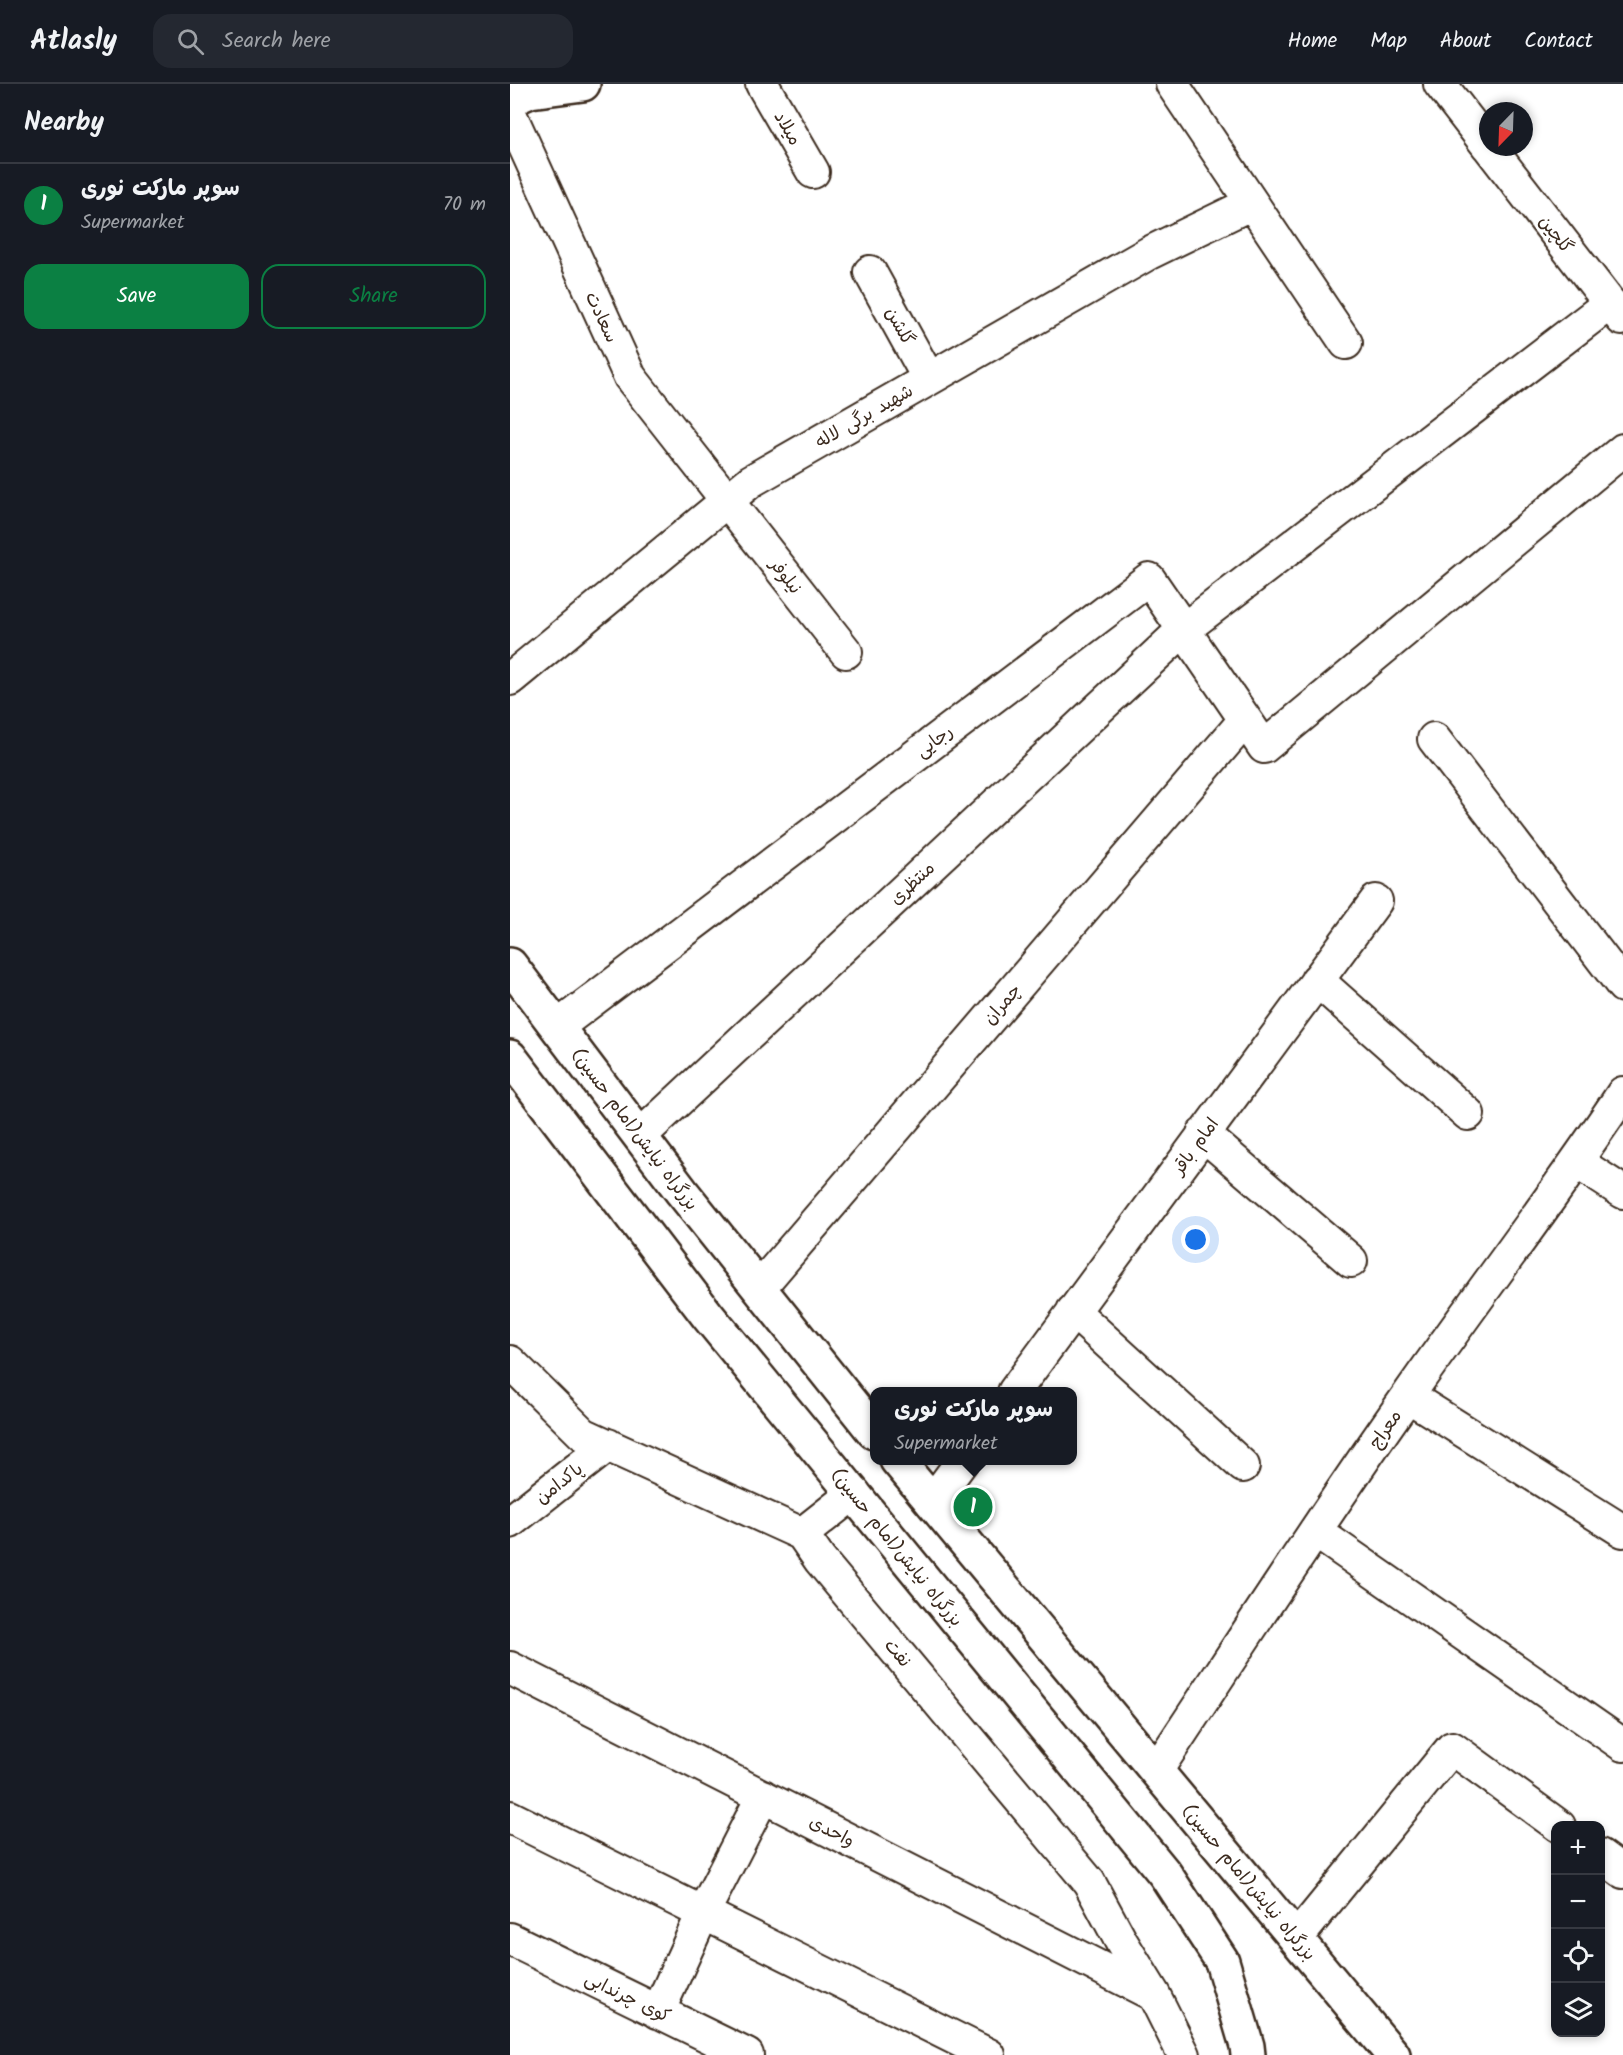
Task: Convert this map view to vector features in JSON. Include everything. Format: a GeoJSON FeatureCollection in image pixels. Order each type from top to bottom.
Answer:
{"type":"FeatureCollection","features":[{"type":"Feature","properties":{"kind":"main road"},"geometry":{"type":"LineString","coordinates":[[520,97],[583,84]]}},
{"type":"Feature","properties":{"kind":"main road","name":"بزرگراه نیایش(امام حسین)"},"geometry":{"type":"LineString","coordinates":[[510,965],[640,1136],[870,1427]]}},
{"type":"Feature","properties":{"kind":"main road","name":"بزرگراه نیایش(امام حسین)"},"geometry":{"type":"LineString","coordinates":[[510,1057],[708,1316],[1165,1874],[1222,1961],[1248,2055]]}},
{"type":"Feature","properties":{"kind":"main road","name":"بزرگراه نیایش(امام حسین)"},"geometry":{"type":"LineString","coordinates":[[900,1465],[1393,2055]]}},
{"type":"Feature","properties":{"kind":"street","name":"میلاد"},"geometry":{"type":"LineString","coordinates":[[762,84],[813,172]]}},
{"type":"Feature","properties":{"kind":"street"},"geometry":{"type":"LineString","coordinates":[[1172,84],[1346,343]]}},
{"type":"Feature","properties":{"kind":"street","name":"گلچین"},"geometry":{"type":"LineString","coordinates":[[1440,84],[1479,134]]}},
{"type":"Feature","properties":{"kind":"street","name":"سعادت"},"geometry":{"type":"LineString","coordinates":[[520,97],[630,377],[726,500]]}},
{"type":"Feature","properties":{"kind":"street","name":"گلچین"},"geometry":{"type":"LineString","coordinates":[[1496,156],[1616,311]]}},
{"type":"Feature","properties":{"kind":"street","name":"شهید برگی لاله"},"geometry":{"type":"LineString","coordinates":[[510,679],[751,481],[1149,253],[1252,203]]}},
{"type":"Feature","properties":{"kind":"street","name":"گلشن"},"geometry":{"type":"LineString","coordinates":[[870,272],[929,379]]}},
{"type":"Feature","properties":{"kind":"street","name":"منتظری"},"geometry":{"type":"LineString","coordinates":[[640,1136],[1183,630],[1616,311]]}},
{"type":"Feature","properties":{"kind":"street","name":"رجایی"},"geometry":{"type":"LineString","coordinates":[[557,1027],[1149,579],[1264,747],[1623,450]]}},
{"type":"Feature","properties":{"kind":"street","name":"نیلوفر"},"geometry":{"type":"LineString","coordinates":[[726,500],[846,652]]}},
{"type":"Feature","properties":{"kind":"street","name":"چمران"},"geometry":{"type":"LineString","coordinates":[[759,1288],[1245,720]]}},
{"type":"Feature","properties":{"kind":"street"},"geometry":{"type":"LineString","coordinates":[[1434,739],[1623,986]]}},
{"type":"Feature","properties":{"kind":"street","name":"امام باقر"},"geometry":{"type":"LineString","coordinates":[[1018,1387],[1376,901]]}},
{"type":"Feature","properties":{"kind":"street"},"geometry":{"type":"LineString","coordinates":[[1317,980],[1468,1114]]}},
{"type":"Feature","properties":{"kind":"street","name":"معراج"},"geometry":{"type":"LineString","coordinates":[[1156,1771],[1407,1396],[1577,1162],[1623,1093]]}},
{"type":"Feature","properties":{"kind":"street"},"geometry":{"type":"LineString","coordinates":[[1203,1134],[1351,1262]]}},
{"type":"Feature","properties":{"kind":"street"},"geometry":{"type":"LineString","coordinates":[[1577,1162],[1623,1192]]}},
{"type":"Feature","properties":{"kind":"street"},"geometry":{"type":"LineString","coordinates":[[1073,1311],[1243,1466]]}},
{"type":"Feature","properties":{"kind":"street"},"geometry":{"type":"LineString","coordinates":[[510,1362],[583,1434],[802,1534],[854,1493]]}},
{"type":"Feature","properties":{"kind":"street"},"geometry":{"type":"LineString","coordinates":[[1407,1396],[1623,1531]]}},
{"type":"Feature","properties":{"kind":"street","name":"پاکدامن"},"geometry":{"type":"LineString","coordinates":[[510,1522],[608,1444]]}},
{"type":"Feature","properties":{"kind":"street"},"geometry":{"type":"LineString","coordinates":[[932,1502],[960,1465]]}},
{"type":"Feature","properties":{"kind":"street"},"geometry":{"type":"LineString","coordinates":[[1315,1531],[1623,1745]]}},
{"type":"Feature","properties":{"kind":"street","name":"نفت"},"geometry":{"type":"LineString","coordinates":[[802,1534],[820,1560],[1089,1882],[1122,1943],[1154,1995],[1184,2055]]}},
{"type":"Feature","properties":{"kind":"street","name":"واحدی"},"geometry":{"type":"LineString","coordinates":[[510,1668],[1154,1995]]}},
{"type":"Feature","properties":{"kind":"street"},"geometry":{"type":"LineString","coordinates":[[1296,1939],[1452,1748],[1552,1821]]}},
{"type":"Feature","properties":{"kind":"street"},"geometry":{"type":"LineString","coordinates":[[658,2012],[704,1913],[763,1796]]}},
{"type":"Feature","properties":{"kind":"street"},"geometry":{"type":"LineString","coordinates":[[510,1817],[989,2055]]}},
{"type":"Feature","properties":{"kind":"street"},"geometry":{"type":"LineString","coordinates":[[1605,1859],[1623,1872]]}},
{"type":"Feature","properties":{"kind":"street","name":"کوی چرندابی"},"geometry":{"type":"LineString","coordinates":[[510,1940],[747,2055]]}},
{"type":"Feature","properties":{"kind":"place","name":"سوپر مارکت نوری"},"geometry":{"type":"Point","coordinates":[973,1507]}}]}
